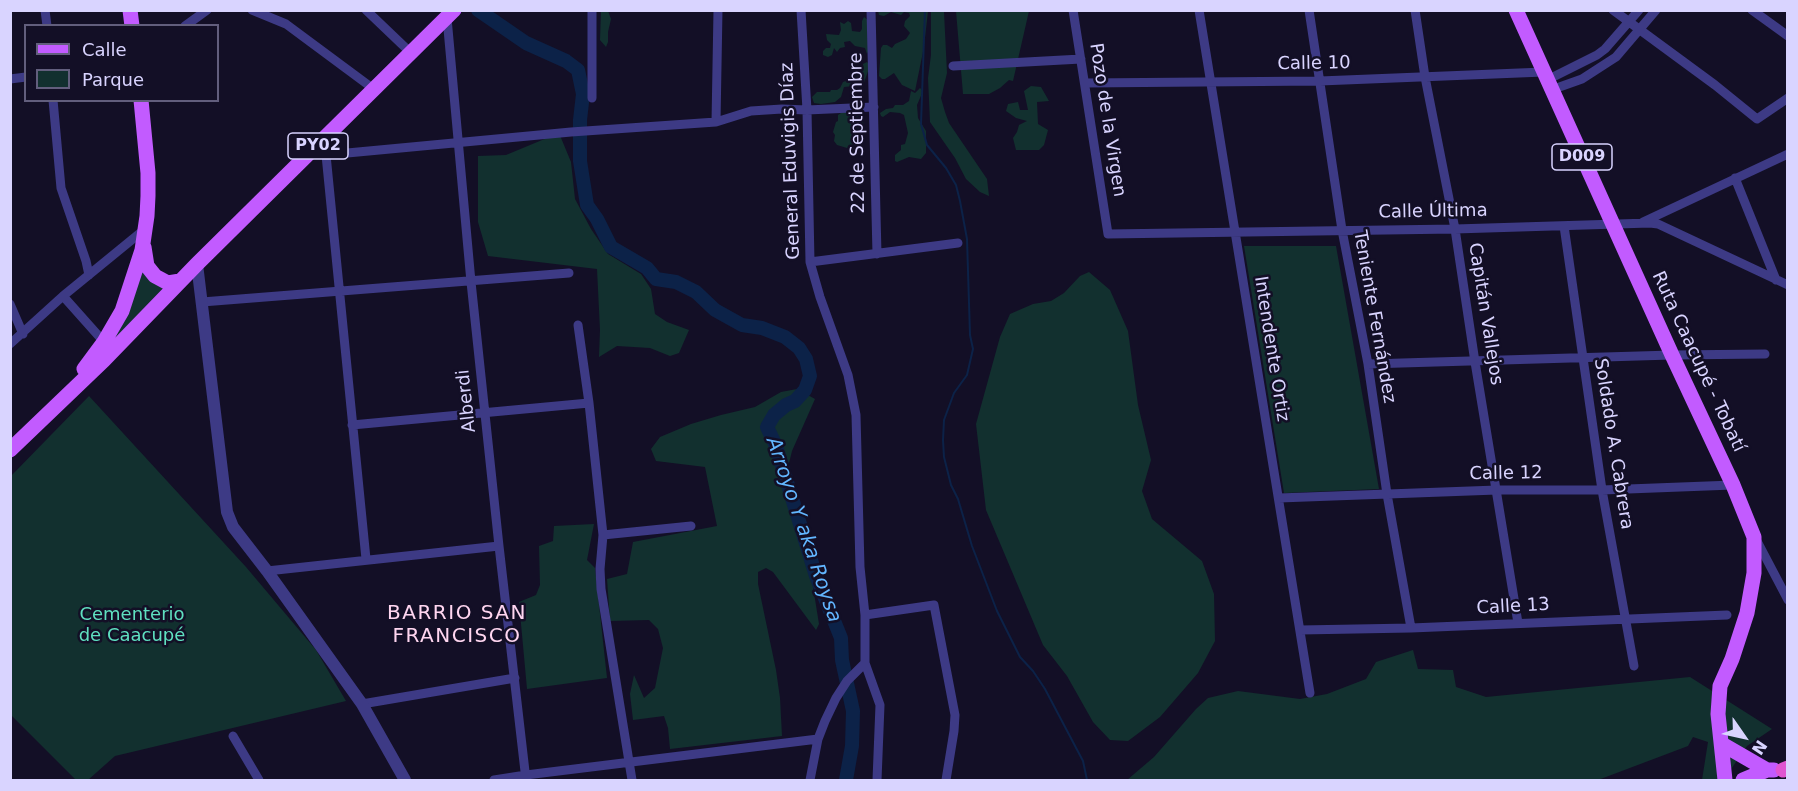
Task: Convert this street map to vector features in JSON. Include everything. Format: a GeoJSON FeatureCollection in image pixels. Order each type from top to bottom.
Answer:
{"type":"FeatureCollection","features":[{"type":"Feature","properties":{"kind":"main road","name":"Ruta Caacupé - Tobatí"},"geometry":{"type":"LineString","coordinates":[[1516,10],[1733,485],[1753,534],[1754,573],[1748,613],[1720,686],[1718,714],[1725,780]]}},
{"type":"Feature","properties":{"kind":"main road","name":"PY02"},"geometry":{"type":"LineString","coordinates":[[10,450],[104,360],[197,264],[322,151],[375,90],[450,14]]}},
{"type":"Feature","properties":{"kind":"main road","name":"PY02"},"geometry":{"type":"LineString","coordinates":[[56,405],[104,342],[122,311],[144,235],[148,173],[141,102]]}},
{"type":"Feature","properties":{"kind":"main road"},"geometry":{"type":"LineString","coordinates":[[144,235],[147,266],[150,272],[168,283],[180,281]]}},
{"type":"Feature","properties":{"kind":"main road"},"geometry":{"type":"LineString","coordinates":[[1722,744],[1767,771]]}},
{"type":"Feature","properties":{"kind":"main road"},"geometry":{"type":"LineString","coordinates":[[1743,780],[1767,771],[1786,770]]}},
{"type":"Feature","properties":{"kind":"street"},"geometry":{"type":"LineString","coordinates":[[188,24],[207,10]]}},
{"type":"Feature","properties":{"kind":"street"},"geometry":{"type":"LineString","coordinates":[[252,10],[286,24],[375,90]]}},
{"type":"Feature","properties":{"kind":"street"},"geometry":{"type":"LineString","coordinates":[[366,10],[411,53]]}},
{"type":"Feature","properties":{"kind":"street"},"geometry":{"type":"LineString","coordinates":[[592,10],[592,98]]}},
{"type":"Feature","properties":{"kind":"street"},"geometry":{"type":"LineString","coordinates":[[716,122],[718,10]]}},
{"type":"Feature","properties":{"kind":"street","name":"General Eduvigis Díaz"},"geometry":{"type":"LineString","coordinates":[[801,10],[807,110],[810,262],[848,375],[856,415],[865,663],[879,705],[877,780]]}},
{"type":"Feature","properties":{"kind":"street","name":"22 de Septiembre"},"geometry":{"type":"LineString","coordinates":[[871,10],[877,254]]}},
{"type":"Feature","properties":{"kind":"street","name":"Pozo de la Virgen"},"geometry":{"type":"LineString","coordinates":[[1073,10],[1108,234]]}},
{"type":"Feature","properties":{"kind":"street","name":"Intendente Ortiz"},"geometry":{"type":"LineString","coordinates":[[1199,10],[1310,693]]}},
{"type":"Feature","properties":{"kind":"street","name":"Teniente Fernández"},"geometry":{"type":"LineString","coordinates":[[1308,10],[1342,230],[1368,364],[1387,494],[1411,628]]}},
{"type":"Feature","properties":{"kind":"street","name":"Capitán Vallejos"},"geometry":{"type":"LineString","coordinates":[[1415,10],[1425,77],[1455,229],[1518,623]]}},
{"type":"Feature","properties":{"kind":"street"},"geometry":{"type":"LineString","coordinates":[[1613,10],[1757,118],[1788,98]]}},
{"type":"Feature","properties":{"kind":"street"},"geometry":{"type":"LineString","coordinates":[[1547,81],[1597,55],[1614,40],[1639,10]]}},
{"type":"Feature","properties":{"kind":"street"},"geometry":{"type":"LineString","coordinates":[[1547,81],[1582,79],[1616,57],[1656,10]]}},
{"type":"Feature","properties":{"kind":"street"},"geometry":{"type":"LineString","coordinates":[[1752,10],[1788,36]]}},
{"type":"Feature","properties":{"kind":"street","name":"Alberdi"},"geometry":{"type":"LineString","coordinates":[[450,14],[471,282],[526,778]]}},
{"type":"Feature","properties":{"kind":"street"},"geometry":{"type":"LineString","coordinates":[[953,66],[1081,59]]}},
{"type":"Feature","properties":{"kind":"street","name":"Calle 10"},"geometry":{"type":"LineString","coordinates":[[1085,83],[1320,81],[1425,77],[1547,81]]}},
{"type":"Feature","properties":{"kind":"street"},"geometry":{"type":"LineString","coordinates":[[53,102],[61,188],[89,275]]}},
{"type":"Feature","properties":{"kind":"street"},"geometry":{"type":"LineString","coordinates":[[366,559],[340,291],[322,151],[459,144],[591,130],[716,122],[751,111],[874,107]]}},
{"type":"Feature","properties":{"kind":"street"},"geometry":{"type":"LineString","coordinates":[[1639,224],[1788,154]]}},
{"type":"Feature","properties":{"kind":"street"},"geometry":{"type":"LineString","coordinates":[[1735,178],[1776,280]]}},
{"type":"Feature","properties":{"kind":"street"},"geometry":{"type":"LineString","coordinates":[[1639,224],[1658,224],[1788,285]]}},
{"type":"Feature","properties":{"kind":"street","name":"Calle Última"},"geometry":{"type":"LineString","coordinates":[[1108,234],[1639,224]]}},
{"type":"Feature","properties":{"kind":"street","name":"Soldado A. Cabrera"},"geometry":{"type":"LineString","coordinates":[[1564,226],[1602,490],[1634,666]]}},
{"type":"Feature","properties":{"kind":"street"},"geometry":{"type":"LineString","coordinates":[[10,344],[63,296],[144,235]]}},
{"type":"Feature","properties":{"kind":"street"},"geometry":{"type":"LineString","coordinates":[[810,262],[958,243]]}},
{"type":"Feature","properties":{"kind":"street"},"geometry":{"type":"LineString","coordinates":[[197,264],[227,512],[233,527],[362,704],[405,780]]}},
{"type":"Feature","properties":{"kind":"street"},"geometry":{"type":"LineString","coordinates":[[202,302],[569,273]]}},
{"type":"Feature","properties":{"kind":"street"},"geometry":{"type":"LineString","coordinates":[[63,296],[104,342]]}},
{"type":"Feature","properties":{"kind":"street"},"geometry":{"type":"LineString","coordinates":[[10,304],[22,334]]}},
{"type":"Feature","properties":{"kind":"street"},"geometry":{"type":"LineString","coordinates":[[578,325],[589,402],[603,535],[601,589],[632,780]]}},
{"type":"Feature","properties":{"kind":"street"},"geometry":{"type":"LineString","coordinates":[[1368,364],[1765,354]]}},
{"type":"Feature","properties":{"kind":"street"},"geometry":{"type":"LineString","coordinates":[[352,425],[589,402]]}},
{"type":"Feature","properties":{"kind":"street","name":"Calle 12"},"geometry":{"type":"LineString","coordinates":[[1279,498],[1733,485]]}},
{"type":"Feature","properties":{"kind":"street"},"geometry":{"type":"LineString","coordinates":[[603,535],[691,526]]}},
{"type":"Feature","properties":{"kind":"street"},"geometry":{"type":"LineString","coordinates":[[1753,534],[1788,600]]}},
{"type":"Feature","properties":{"kind":"street"},"geometry":{"type":"LineString","coordinates":[[267,571],[499,546]]}},
{"type":"Feature","properties":{"kind":"street"},"geometry":{"type":"LineString","coordinates":[[865,615],[934,605],[955,715],[946,780]]}},
{"type":"Feature","properties":{"kind":"street","name":"Calle 13"},"geometry":{"type":"LineString","coordinates":[[1300,630],[1411,628],[1727,615]]}},
{"type":"Feature","properties":{"kind":"street"},"geometry":{"type":"LineString","coordinates":[[810,780],[818,739],[836,698],[847,681],[865,663]]}},
{"type":"Feature","properties":{"kind":"street"},"geometry":{"type":"LineString","coordinates":[[362,704],[515,678]]}},
{"type":"Feature","properties":{"kind":"street"},"geometry":{"type":"LineString","coordinates":[[233,736],[259,780]]}},
{"type":"Feature","properties":{"kind":"street"},"geometry":{"type":"LineString","coordinates":[[494,780],[526,778],[629,762],[818,739]]}},
{"type":"Feature","properties":{"kind":"green space"},"geometry":{"type":"Polygon","coordinates":[[[601,11],[608,11],[611,19],[606,47],[600,40],[601,11]]]}},
{"type":"Feature","properties":{"kind":"green space"},"geometry":{"type":"Polygon","coordinates":[[[878,11],[928,11],[924,47],[915,91],[902,85],[894,73],[885,79],[879,76],[881,48],[887,45],[892,48],[906,39],[910,33],[904,26],[910,16],[909,13],[904,12],[901,15],[891,12],[884,16],[879,15],[878,11]]]}},
{"type":"Feature","properties":{"kind":"green space"},"geometry":{"type":"Polygon","coordinates":[[[931,11],[944,11],[947,73],[941,98],[945,112],[949,123],[987,179],[989,196],[980,192],[966,179],[955,158],[930,122],[928,78],[931,55],[931,11]]]}},
{"type":"Feature","properties":{"kind":"green space"},"geometry":{"type":"Polygon","coordinates":[[[956,11],[1029,11],[1013,81],[1009,80],[989,94],[963,94],[956,11]]]}},
{"type":"Feature","properties":{"kind":"green space"},"geometry":{"type":"Polygon","coordinates":[[[864,17],[869,21],[870,47],[867,54],[865,48],[855,46],[850,41],[844,42],[845,47],[840,48],[837,52],[834,48],[832,55],[828,57],[823,55],[823,51],[830,48],[831,44],[826,34],[839,35],[840,22],[844,24],[848,21],[851,23],[852,31],[860,32],[864,17]]]}},
{"type":"Feature","properties":{"kind":"green space"},"geometry":{"type":"Polygon","coordinates":[[[867,62],[870,66],[863,85],[844,87],[841,97],[835,102],[814,103],[812,97],[817,92],[837,90],[843,82],[856,77],[858,72],[863,70],[863,64],[867,62]]]}},
{"type":"Feature","properties":{"kind":"green space"},"geometry":{"type":"Polygon","coordinates":[[[1031,86],[1041,87],[1049,101],[1037,102],[1038,124],[1048,130],[1044,145],[1039,150],[1016,150],[1013,138],[1019,125],[1027,121],[1016,118],[1006,111],[1008,104],[1018,102],[1020,110],[1028,110],[1024,91],[1031,86]]]}},
{"type":"Feature","properties":{"kind":"green space"},"geometry":{"type":"Polygon","coordinates":[[[920,88],[923,91],[917,105],[918,118],[926,131],[926,153],[921,159],[909,157],[897,162],[895,155],[901,150],[901,145],[905,144],[908,133],[904,115],[890,112],[883,117],[880,113],[895,105],[903,105],[909,101],[911,91],[915,93],[920,88]]]}},
{"type":"Feature","properties":{"kind":"green space"},"geometry":{"type":"Polygon","coordinates":[[[844,111],[851,117],[857,114],[859,118],[862,117],[864,126],[862,133],[856,136],[855,146],[847,148],[837,145],[833,132],[838,115],[844,111]]]}},
{"type":"Feature","properties":{"kind":"green space"},"geometry":{"type":"Polygon","coordinates":[[[559,133],[571,162],[575,199],[591,229],[608,254],[641,274],[651,289],[655,314],[667,322],[689,330],[679,353],[670,356],[650,348],[617,346],[599,357],[597,269],[488,256],[478,222],[478,156],[506,155],[559,133]]]}},
{"type":"Feature","properties":{"kind":"green space"},"geometry":{"type":"Polygon","coordinates":[[[1244,246],[1336,246],[1379,489],[1284,493],[1244,246]]]}},
{"type":"Feature","properties":{"kind":"green space"},"geometry":{"type":"Polygon","coordinates":[[[142,267],[163,288],[110,344],[142,267]]]}},
{"type":"Feature","properties":{"kind":"green space"},"geometry":{"type":"Polygon","coordinates":[[[1089,272],[1110,290],[1128,331],[1138,405],[1151,460],[1142,491],[1152,519],[1202,561],[1214,594],[1215,641],[1198,673],[1160,717],[1128,741],[1110,740],[1093,722],[1067,676],[1043,645],[986,510],[976,424],[1000,337],[1010,314],[1033,304],[1051,301],[1064,293],[1080,276],[1089,272]]]}},
{"type":"Feature","properties":{"kind":"green space"},"geometry":{"type":"Polygon","coordinates":[[[797,389],[815,399],[792,451],[788,467],[788,495],[809,562],[819,624],[816,630],[773,572],[766,568],[758,572],[758,584],[776,670],[782,736],[670,749],[664,716],[633,720],[630,694],[634,675],[644,698],[655,688],[663,648],[658,629],[649,620],[610,621],[607,579],[627,574],[633,542],[717,526],[705,467],[656,461],[651,449],[660,437],[691,424],[755,407],[781,392],[797,389]]]}},
{"type":"Feature","properties":{"kind":"green space","name":"Cementerio de Caacupé"},"geometry":{"type":"Polygon","coordinates":[[[89,396],[246,567],[316,650],[346,701],[115,756],[88,780],[76,780],[11,715],[11,476],[89,396]]]}},
{"type":"Feature","properties":{"kind":"green space"},"geometry":{"type":"Polygon","coordinates":[[[594,524],[587,560],[595,568],[607,678],[527,689],[519,602],[536,595],[540,585],[539,546],[553,541],[554,526],[594,524]]]}},
{"type":"Feature","properties":{"kind":"green space"},"geometry":{"type":"Polygon","coordinates":[[[1413,650],[1418,669],[1453,670],[1456,687],[1486,697],[1690,677],[1772,729],[1747,746],[1726,780],[1702,780],[1708,742],[1693,737],[1688,746],[1598,780],[1127,780],[1154,757],[1208,698],[1238,691],[1300,699],[1327,694],[1366,679],[1376,662],[1413,650]]]}},
{"type":"Feature","properties":{"kind":"waterway","name":"Arroyo Y aka Roysa"},"geometry":{"type":"LineString","coordinates":[[478,10],[526,43],[566,61],[578,70],[583,94],[580,120],[580,161],[587,205],[611,247],[647,268],[656,279],[676,282],[696,292],[715,310],[742,325],[762,328],[785,337],[799,348],[806,359],[810,376],[805,390],[795,401],[774,415],[767,427],[776,446],[816,576],[841,638],[842,660],[853,711],[852,746],[846,780]]}},
{"type":"Feature","properties":{"kind":"waterway"},"geometry":{"type":"LineString","coordinates":[[925,10],[921,124],[927,145],[946,168],[956,185],[960,201],[967,239],[970,335],[973,349],[967,375],[954,393],[944,420],[944,457],[951,485],[997,611],[1020,657],[1045,689],[1083,761],[1087,780]]}},
{"type":"Feature","properties":{"kind":"district","name":"BARRIO SAN FRANCISCO"},"geometry":{"type":"Point","coordinates":[457,626]}}]}
